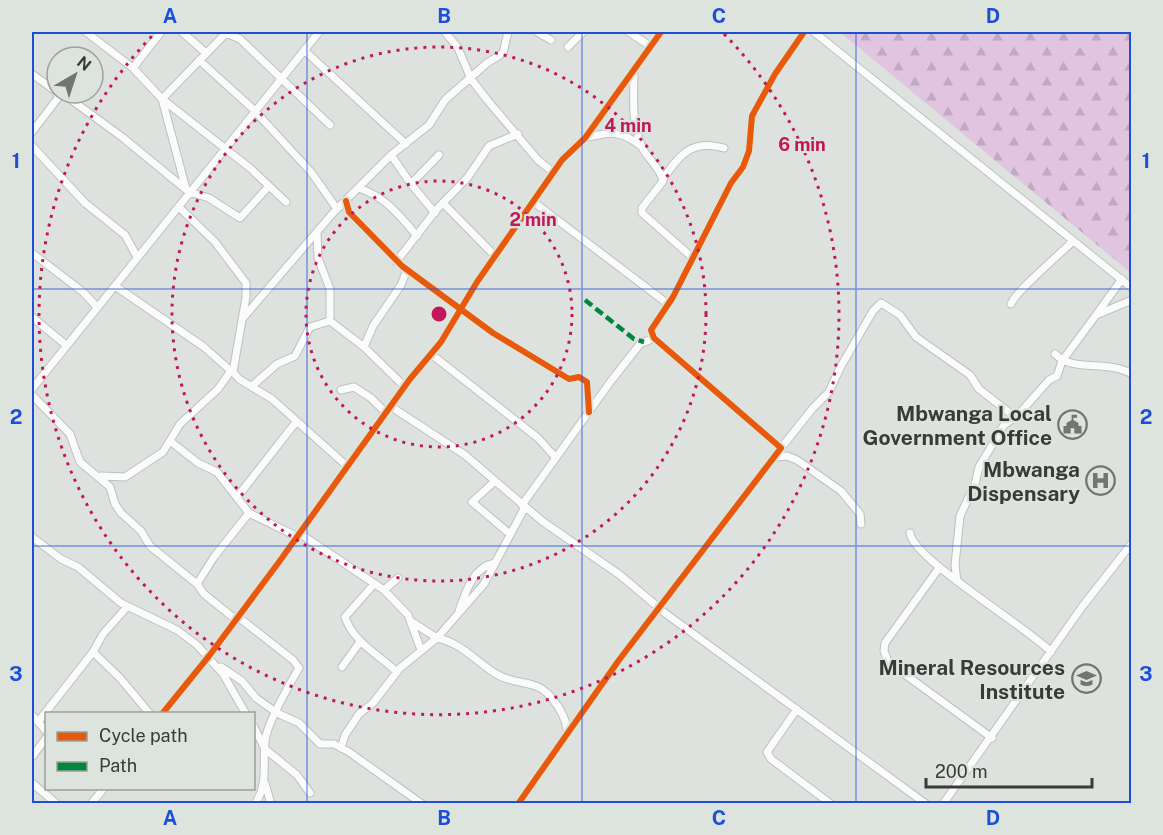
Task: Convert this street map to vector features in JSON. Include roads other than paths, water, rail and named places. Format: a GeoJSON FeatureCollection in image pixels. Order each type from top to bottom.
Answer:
{"type":"FeatureCollection","features":[{"type":"Feature","properties":{"kind":"street"},"geometry":{"type":"LineString","coordinates":[[86,32],[133,68],[162,99],[286,202]]}},
{"type":"Feature","properties":{"kind":"street"},"geometry":{"type":"LineString","coordinates":[[133,68],[161,32]]}},
{"type":"Feature","properties":{"kind":"street"},"geometry":{"type":"LineString","coordinates":[[182,32],[207,53]]}},
{"type":"Feature","properties":{"kind":"street"},"geometry":{"type":"LineString","coordinates":[[162,99],[226,32],[240,39],[280,80],[330,125]]}},
{"type":"Feature","properties":{"kind":"street"},"geometry":{"type":"LineString","coordinates":[[32,389],[178,207],[187,190],[224,149],[319,32]]}},
{"type":"Feature","properties":{"kind":"street"},"geometry":{"type":"LineString","coordinates":[[445,32],[461,52],[471,79],[537,160],[554,173]]}},
{"type":"Feature","properties":{"kind":"street"},"geometry":{"type":"LineString","coordinates":[[243,318],[337,208],[391,155],[429,125],[445,100],[503,53],[508,32]]}},
{"type":"Feature","properties":{"kind":"street"},"geometry":{"type":"LineString","coordinates":[[537,32],[551,40]]}},
{"type":"Feature","properties":{"kind":"street"},"geometry":{"type":"LineString","coordinates":[[568,47],[583,32]]}},
{"type":"Feature","properties":{"kind":"street"},"geometry":{"type":"LineString","coordinates":[[629,32],[650,46]]}},
{"type":"Feature","properties":{"kind":"street"},"geometry":{"type":"LineString","coordinates":[[164,712],[209,656],[348,467],[404,386],[441,342],[460,309],[535,203],[562,160],[585,138],[661,32]]}},
{"type":"Feature","properties":{"kind":"street"},"geometry":{"type":"LineString","coordinates":[[781,448],[654,338],[652,327],[668,304],[731,183],[743,167],[751,139],[752,116],[775,74],[804,32]]}},
{"type":"Feature","properties":{"kind":"street"},"geometry":{"type":"LineString","coordinates":[[814,32],[1131,288]]}},
{"type":"Feature","properties":{"kind":"street"},"geometry":{"type":"LineString","coordinates":[[304,50],[406,144]]}},
{"type":"Feature","properties":{"kind":"street"},"geometry":{"type":"LineString","coordinates":[[200,60],[254,110],[311,172],[337,208]]}},
{"type":"Feature","properties":{"kind":"street"},"geometry":{"type":"LineString","coordinates":[[634,69],[634,110],[641,146]]}},
{"type":"Feature","properties":{"kind":"street"},"geometry":{"type":"LineString","coordinates":[[32,74],[45,84]]}},
{"type":"Feature","properties":{"kind":"street"},"geometry":{"type":"LineString","coordinates":[[162,99],[187,190]]}},
{"type":"Feature","properties":{"kind":"street"},"geometry":{"type":"LineString","coordinates":[[32,132],[51,105]]}},
{"type":"Feature","properties":{"kind":"street"},"geometry":{"type":"LineString","coordinates":[[78,105],[187,190],[209,198],[240,218],[269,186]]}},
{"type":"Feature","properties":{"kind":"street"},"geometry":{"type":"LineString","coordinates":[[585,138],[617,133],[626,135],[641,146],[663,179]]}},
{"type":"Feature","properties":{"kind":"street"},"geometry":{"type":"LineString","coordinates":[[396,262],[443,203],[468,177],[489,146],[518,134]]}},
{"type":"Feature","properties":{"kind":"street"},"geometry":{"type":"LineString","coordinates":[[693,258],[642,213],[642,208],[688,150],[708,144],[724,148]]}},
{"type":"Feature","properties":{"kind":"street"},"geometry":{"type":"LineString","coordinates":[[32,146],[34,156],[85,203],[125,235],[137,258]]}},
{"type":"Feature","properties":{"kind":"street"},"geometry":{"type":"LineString","coordinates":[[391,155],[435,213]]}},
{"type":"Feature","properties":{"kind":"street"},"geometry":{"type":"LineString","coordinates":[[411,184],[440,155]]}},
{"type":"Feature","properties":{"kind":"street"},"geometry":{"type":"LineString","coordinates":[[358,188],[371,192],[392,207],[417,236]]}},
{"type":"Feature","properties":{"kind":"street"},"geometry":{"type":"LineString","coordinates":[[346,201],[349,212],[396,262],[493,333],[569,379],[579,377],[588,382],[589,412]]}},
{"type":"Feature","properties":{"kind":"street"},"geometry":{"type":"LineString","coordinates":[[443,203],[496,257]]}},
{"type":"Feature","properties":{"kind":"street"},"geometry":{"type":"LineString","coordinates":[[535,203],[668,304]]}},
{"type":"Feature","properties":{"kind":"street"},"geometry":{"type":"LineString","coordinates":[[101,476],[127,476],[163,452],[189,414],[218,389],[232,370],[247,289],[243,278],[215,242],[178,207]]}},
{"type":"Feature","properties":{"kind":"street"},"geometry":{"type":"LineString","coordinates":[[317,232],[318,258],[330,289],[330,321]]}},
{"type":"Feature","properties":{"kind":"street"},"geometry":{"type":"LineString","coordinates":[[1011,304],[1015,294],[1042,273],[1072,242]]}},
{"type":"Feature","properties":{"kind":"street"},"geometry":{"type":"LineString","coordinates":[[32,253],[82,292],[97,307]]}},
{"type":"Feature","properties":{"kind":"street"},"geometry":{"type":"LineString","coordinates":[[364,346],[373,326],[401,285],[407,270]]}},
{"type":"Feature","properties":{"kind":"street"},"geometry":{"type":"LineString","coordinates":[[957,581],[960,516],[975,484],[979,467],[1004,425],[1015,417],[1049,380],[1057,376],[1062,361],[1122,279]]}},
{"type":"Feature","properties":{"kind":"street"},"geometry":{"type":"LineString","coordinates":[[115,286],[204,347],[232,370],[239,379],[272,399],[348,467]]}},
{"type":"Feature","properties":{"kind":"street"},"geometry":{"type":"LineString","coordinates":[[1096,315],[1131,300]]}},
{"type":"Feature","properties":{"kind":"street"},"geometry":{"type":"LineString","coordinates":[[518,804],[658,607],[776,458],[781,448],[813,408],[829,393],[845,358],[873,311],[881,303],[900,315],[916,337],[970,375],[979,389],[1015,417]]}},
{"type":"Feature","properties":{"kind":"street"},"geometry":{"type":"LineString","coordinates":[[32,317],[66,345]]}},
{"type":"Feature","properties":{"kind":"street"},"geometry":{"type":"LineString","coordinates":[[330,321],[364,346],[404,386]]}},
{"type":"Feature","properties":{"kind":"street"},"geometry":{"type":"LineString","coordinates":[[252,386],[277,364],[295,356],[310,327],[330,321]]}},
{"type":"Feature","properties":{"kind":"street"},"geometry":{"type":"LineString","coordinates":[[341,748],[345,735],[359,714],[373,703],[397,672],[437,638],[479,591],[492,572],[524,506],[556,458],[640,344],[654,338]]}},
{"type":"Feature","properties":{"kind":"street"},"geometry":{"type":"LineString","coordinates":[[431,354],[538,438],[556,458]]}},
{"type":"Feature","properties":{"kind":"street"},"geometry":{"type":"LineString","coordinates":[[1055,354],[1070,365],[1094,364],[1123,369],[1131,374]]}},
{"type":"Feature","properties":{"kind":"street"},"geometry":{"type":"LineString","coordinates":[[341,390],[354,387],[465,455],[524,506],[926,804]]}},
{"type":"Feature","properties":{"kind":"street"},"geometry":{"type":"LineString","coordinates":[[32,394],[70,434],[80,462],[101,476],[110,487],[114,504],[141,531],[150,546],[198,584],[204,594],[293,660],[299,668],[268,729],[264,779],[260,796],[255,804]]}},
{"type":"Feature","properties":{"kind":"street"},"geometry":{"type":"LineString","coordinates":[[238,496],[296,422]]}},
{"type":"Feature","properties":{"kind":"street"},"geometry":{"type":"LineString","coordinates":[[170,441],[198,463],[217,472],[249,513],[297,534],[384,590],[412,622],[437,638],[451,642],[504,678],[538,687],[562,711],[567,724],[567,734]]}},
{"type":"Feature","properties":{"kind":"street"},"geometry":{"type":"LineString","coordinates":[[776,458],[787,456],[797,460],[841,491],[860,514],[861,524]]}},
{"type":"Feature","properties":{"kind":"street"},"geometry":{"type":"LineString","coordinates":[[495,482],[472,501],[510,534]]}},
{"type":"Feature","properties":{"kind":"street"},"geometry":{"type":"LineString","coordinates":[[198,584],[214,557],[249,513]]}},
{"type":"Feature","properties":{"kind":"street"},"geometry":{"type":"LineString","coordinates":[[910,533],[913,543],[939,568],[1025,629],[1051,652]]}},
{"type":"Feature","properties":{"kind":"street"},"geometry":{"type":"LineString","coordinates":[[32,537],[61,559],[78,567],[127,607],[177,630],[209,656],[245,712]]}},
{"type":"Feature","properties":{"kind":"street"},"geometry":{"type":"LineString","coordinates":[[943,804],[1131,543]]}},
{"type":"Feature","properties":{"kind":"street"},"geometry":{"type":"LineString","coordinates":[[459,613],[466,592],[483,566],[495,563]]}},
{"type":"Feature","properties":{"kind":"street"},"geometry":{"type":"LineString","coordinates":[[483,566],[492,572]]}},
{"type":"Feature","properties":{"kind":"street"},"geometry":{"type":"LineString","coordinates":[[939,568],[885,643],[884,651],[888,662],[894,668],[992,738]]}},
{"type":"Feature","properties":{"kind":"street"},"geometry":{"type":"LineString","coordinates":[[384,590],[398,578]]}},
{"type":"Feature","properties":{"kind":"street"},"geometry":{"type":"LineString","coordinates":[[374,584],[345,617],[349,629],[360,642],[397,672]]}},
{"type":"Feature","properties":{"kind":"street"},"geometry":{"type":"LineString","coordinates":[[46,712],[93,652],[103,634],[127,607]]}},
{"type":"Feature","properties":{"kind":"street"},"geometry":{"type":"LineString","coordinates":[[412,622],[421,650]]}},
{"type":"Feature","properties":{"kind":"street"},"geometry":{"type":"LineString","coordinates":[[342,667],[360,642]]}},
{"type":"Feature","properties":{"kind":"street"},"geometry":{"type":"LineString","coordinates":[[93,652],[120,678],[148,712]]}},
{"type":"Feature","properties":{"kind":"street"},"geometry":{"type":"LineString","coordinates":[[216,664],[242,681],[256,698],[277,713],[299,723],[320,744],[341,748],[375,769],[422,804]]}},
{"type":"Feature","properties":{"kind":"street"},"geometry":{"type":"LineString","coordinates":[[797,709],[767,752],[771,759],[831,804]]}},
{"type":"Feature","properties":{"kind":"street"},"geometry":{"type":"LineString","coordinates":[[38,722],[45,713]]}},
{"type":"Feature","properties":{"kind":"street"},"geometry":{"type":"LineString","coordinates":[[32,715],[45,730]]}},
{"type":"Feature","properties":{"kind":"street"},"geometry":{"type":"LineString","coordinates":[[255,729],[265,749],[297,775],[310,793]]}},
{"type":"Feature","properties":{"kind":"street"},"geometry":{"type":"LineString","coordinates":[[32,757],[45,739]]}},
{"type":"Feature","properties":{"kind":"street"},"geometry":{"type":"LineString","coordinates":[[264,779],[271,804]]}},
{"type":"Feature","properties":{"kind":"street"},"geometry":{"type":"LineString","coordinates":[[32,783],[57,804]]}},
{"type":"Feature","properties":{"kind":"street"},"geometry":{"type":"LineString","coordinates":[[92,804],[103,790]]}},
{"type":"Feature","properties":{"kind":"place","name":"Mbwanga Local Government Office"},"geometry":{"type":"Point","coordinates":[1073,425]}},
{"type":"Feature","properties":{"kind":"place","name":"Mbwanga Dispensary"},"geometry":{"type":"Point","coordinates":[1101,481]}},
{"type":"Feature","properties":{"kind":"place","name":"Mineral Resources Institute"},"geometry":{"type":"Point","coordinates":[1086,679]}}]}
